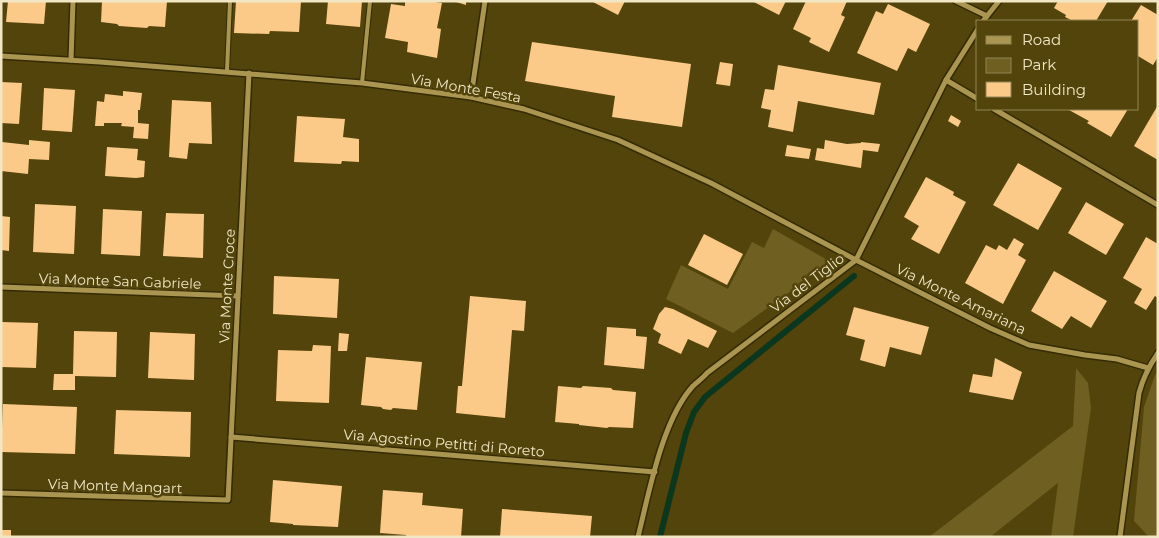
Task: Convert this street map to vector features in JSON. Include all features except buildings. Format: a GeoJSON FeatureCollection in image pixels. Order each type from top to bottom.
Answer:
{"type":"FeatureCollection","features":[{"type":"Feature","properties":{"kind":"street"},"geometry":{"type":"LineString","coordinates":[[71,60],[73,1]]}},
{"type":"Feature","properties":{"kind":"street"},"geometry":{"type":"LineString","coordinates":[[471,97],[485,1]]}},
{"type":"Feature","properties":{"kind":"street"},"geometry":{"type":"LineString","coordinates":[[956,1],[987,16]]}},
{"type":"Feature","properties":{"kind":"street"},"geometry":{"type":"LineString","coordinates":[[984,20],[998,1]]}},
{"type":"Feature","properties":{"kind":"street","name":"Via del Tiglio"},"geometry":{"type":"LineString","coordinates":[[638,537],[661,449],[679,406],[692,387],[707,373],[856,260],[946,80],[976,31]]}},
{"type":"Feature","properties":{"kind":"street","name":"Via Monte Festa"},"geometry":{"type":"LineString","coordinates":[[1,56],[227,71],[362,83],[471,97],[524,109],[618,140],[711,183],[856,260]]}},
{"type":"Feature","properties":{"kind":"street","name":"Via Monte Croce"},"geometry":{"type":"LineString","coordinates":[[228,500],[249,73]]}},
{"type":"Feature","properties":{"kind":"street"},"geometry":{"type":"LineString","coordinates":[[946,80],[976,98]]}},
{"type":"Feature","properties":{"kind":"street"},"geometry":{"type":"LineString","coordinates":[[996,110],[1158,205]]}},
{"type":"Feature","properties":{"kind":"street","name":"Via Monte Amariana"},"geometry":{"type":"LineString","coordinates":[[856,260],[990,328],[1029,345],[1117,360],[1148,368]]}},
{"type":"Feature","properties":{"kind":"street","name":"Via Monte San Gabriele"},"geometry":{"type":"LineString","coordinates":[[1,287],[238,296]]}},
{"type":"Feature","properties":{"kind":"street"},"geometry":{"type":"LineString","coordinates":[[1120,537],[1139,393],[1148,368],[1158,353]]}},
{"type":"Feature","properties":{"kind":"street","name":"Via Agostino Petitti di Roreto"},"geometry":{"type":"LineString","coordinates":[[231,438],[655,472]]}},
{"type":"Feature","properties":{"kind":"street","name":"Via Monte Mangart"},"geometry":{"type":"LineString","coordinates":[[1,493],[228,500]]}},
{"type":"Feature","properties":{"kind":"lane"},"geometry":{"type":"LineString","coordinates":[[227,71],[230,1]]}},
{"type":"Feature","properties":{"kind":"lane"},"geometry":{"type":"LineString","coordinates":[[362,83],[370,1]]}},
{"type":"Feature","properties":{"kind":"green space"},"geometry":{"type":"Polygon","coordinates":[[[773,229],[831,262],[733,333],[666,299],[681,265],[728,289],[752,242],[764,248],[773,229]]]}},
{"type":"Feature","properties":{"kind":"green space"},"geometry":{"type":"Polygon","coordinates":[[[1076,368],[1088,383],[1091,408],[1073,537],[1051,537],[1058,483],[990,537],[929,537],[1073,426],[1076,368]]]}},
{"type":"Feature","properties":{"kind":"green space"},"geometry":{"type":"Polygon","coordinates":[[[1158,371],[1158,537],[1149,537],[1134,521],[1144,407],[1158,371]]]}},
{"type":"Feature","properties":{"kind":"waterway"},"geometry":{"type":"LineString","coordinates":[[660,537],[686,433],[694,412],[705,397],[854,276]]}}]}
